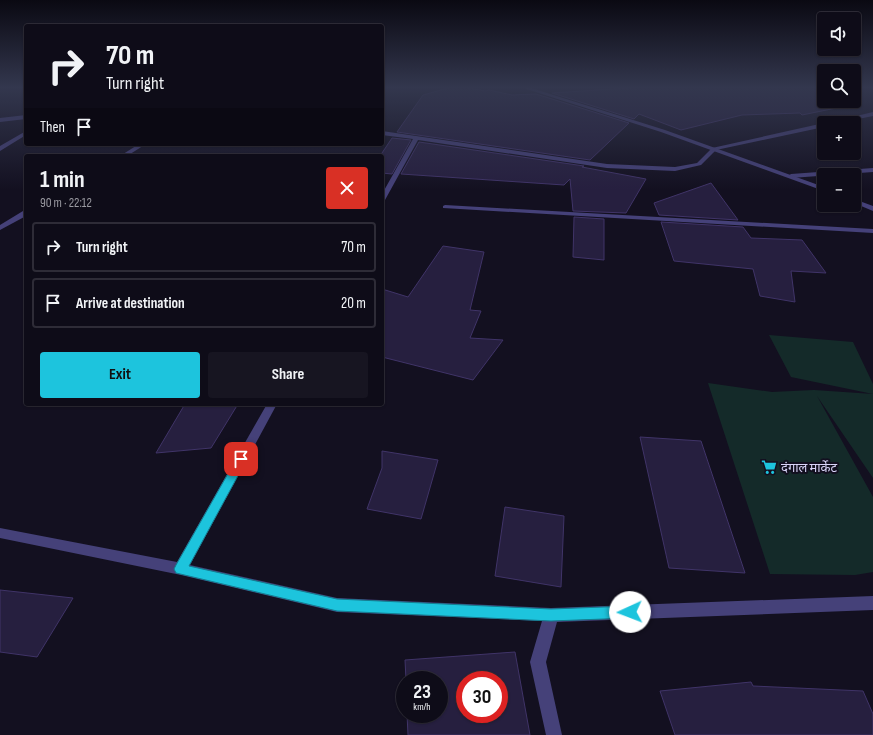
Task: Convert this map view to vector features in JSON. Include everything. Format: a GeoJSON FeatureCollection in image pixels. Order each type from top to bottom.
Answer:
{"type":"FeatureCollection","features":[{"type":"Feature","properties":{"kind":"street"},"geometry":{"type":"LineString","coordinates":[[630,121],[663,131],[817,186]]}},
{"type":"Feature","properties":{"kind":"street"},"geometry":{"type":"LineString","coordinates":[[384,133],[607,166],[649,169],[675,168],[699,164],[714,149],[817,127]]}},
{"type":"Feature","properties":{"kind":"street"},"geometry":{"type":"LineString","coordinates":[[0,149],[24,134]]}},
{"type":"Feature","properties":{"kind":"street"},"geometry":{"type":"LineString","coordinates":[[384,196],[417,137]]}},
{"type":"Feature","properties":{"kind":"street"},"geometry":{"type":"LineString","coordinates":[[126,154],[140,146]]}},
{"type":"Feature","properties":{"kind":"street"},"geometry":{"type":"LineString","coordinates":[[791,176],[873,170]]}},
{"type":"Feature","properties":{"kind":"street"},"geometry":{"type":"LineString","coordinates":[[861,204],[873,209]]}},
{"type":"Feature","properties":{"kind":"street"},"geometry":{"type":"LineString","coordinates":[[445,207],[873,231]]}},
{"type":"Feature","properties":{"kind":"street"},"geometry":{"type":"LineString","coordinates":[[0,228],[24,214]]}},
{"type":"Feature","properties":{"kind":"street"},"geometry":{"type":"LineString","coordinates":[[181,569],[271,406]]}},
{"type":"Feature","properties":{"kind":"street"},"geometry":{"type":"LineString","coordinates":[[1,536],[181,569],[337,605],[551,615],[871,606]]}},
{"type":"Feature","properties":{"kind":"street"},"geometry":{"type":"LineString","coordinates":[[551,615],[538,662],[554,735]]}},
{"type":"Feature","properties":{"kind":"green space"},"geometry":{"type":"Polygon","coordinates":[[[769,335],[853,342],[873,384],[873,394],[791,377],[769,335]]]}},
{"type":"Feature","properties":{"kind":"green space"},"geometry":{"type":"Polygon","coordinates":[[[708,383],[772,392],[814,390],[873,394],[873,478],[817,396],[873,497],[873,572],[855,575],[770,574],[708,383]]]}},
{"type":"Feature","properties":{"kind":"building"},"geometry":{"type":"Polygon","coordinates":[[[405,121],[624,121],[629,123],[590,160],[397,132],[405,121]]]}},
{"type":"Feature","properties":{"kind":"building"},"geometry":{"type":"Polygon","coordinates":[[[658,121],[716,121],[681,130],[658,121]]]}},
{"type":"Feature","properties":{"kind":"building"},"geometry":{"type":"Polygon","coordinates":[[[392,138],[411,140],[392,174],[384,173],[384,154],[381,154],[392,138]]]}},
{"type":"Feature","properties":{"kind":"building"},"geometry":{"type":"Polygon","coordinates":[[[419,142],[584,166],[582,167],[646,179],[626,213],[573,211],[570,179],[564,185],[401,174],[419,142]]]}},
{"type":"Feature","properties":{"kind":"building"},"geometry":{"type":"Polygon","coordinates":[[[711,183],[738,220],[659,215],[654,203],[711,183]]]}},
{"type":"Feature","properties":{"kind":"building"},"geometry":{"type":"Polygon","coordinates":[[[574,217],[604,219],[604,260],[573,257],[574,217]]]}},
{"type":"Feature","properties":{"kind":"building"},"geometry":{"type":"Polygon","coordinates":[[[661,222],[743,227],[751,238],[802,240],[826,273],[791,271],[795,302],[760,296],[753,269],[674,261],[661,222]]]}},
{"type":"Feature","properties":{"kind":"building"},"geometry":{"type":"Polygon","coordinates":[[[443,246],[484,252],[470,310],[481,311],[470,338],[503,340],[473,380],[384,358],[384,290],[408,297],[443,246]]]}},
{"type":"Feature","properties":{"kind":"building"},"geometry":{"type":"Polygon","coordinates":[[[184,406],[237,406],[211,448],[156,453],[184,406]]]}},
{"type":"Feature","properties":{"kind":"building"},"geometry":{"type":"Polygon","coordinates":[[[640,437],[701,441],[745,573],[669,568],[640,437]]]}},
{"type":"Feature","properties":{"kind":"building"},"geometry":{"type":"Polygon","coordinates":[[[382,451],[438,460],[421,519],[367,509],[382,468],[382,451]]]}},
{"type":"Feature","properties":{"kind":"building"},"geometry":{"type":"Polygon","coordinates":[[[505,507],[564,516],[561,587],[495,576],[505,507]]]}},
{"type":"Feature","properties":{"kind":"building"},"geometry":{"type":"Polygon","coordinates":[[[0,590],[73,598],[37,657],[0,652],[0,590]]]}},
{"type":"Feature","properties":{"kind":"building"},"geometry":{"type":"Polygon","coordinates":[[[515,652],[530,735],[408,735],[407,723],[448,723],[448,671],[406,671],[405,660],[515,652]]]}},
{"type":"Feature","properties":{"kind":"building"},"geometry":{"type":"Polygon","coordinates":[[[751,682],[753,686],[863,691],[873,714],[873,735],[675,735],[660,691],[751,682]]]}},
{"type":"Feature","properties":{"kind":"place","name":"दंगाल मार्केट"},"geometry":{"type":"Point","coordinates":[769,467]}},
{"type":"Feature","properties":{"kind":"route"},"geometry":{"type":"LineString","coordinates":[[241,459],[181,569],[337,605],[551,615],[630,612]]}}]}
